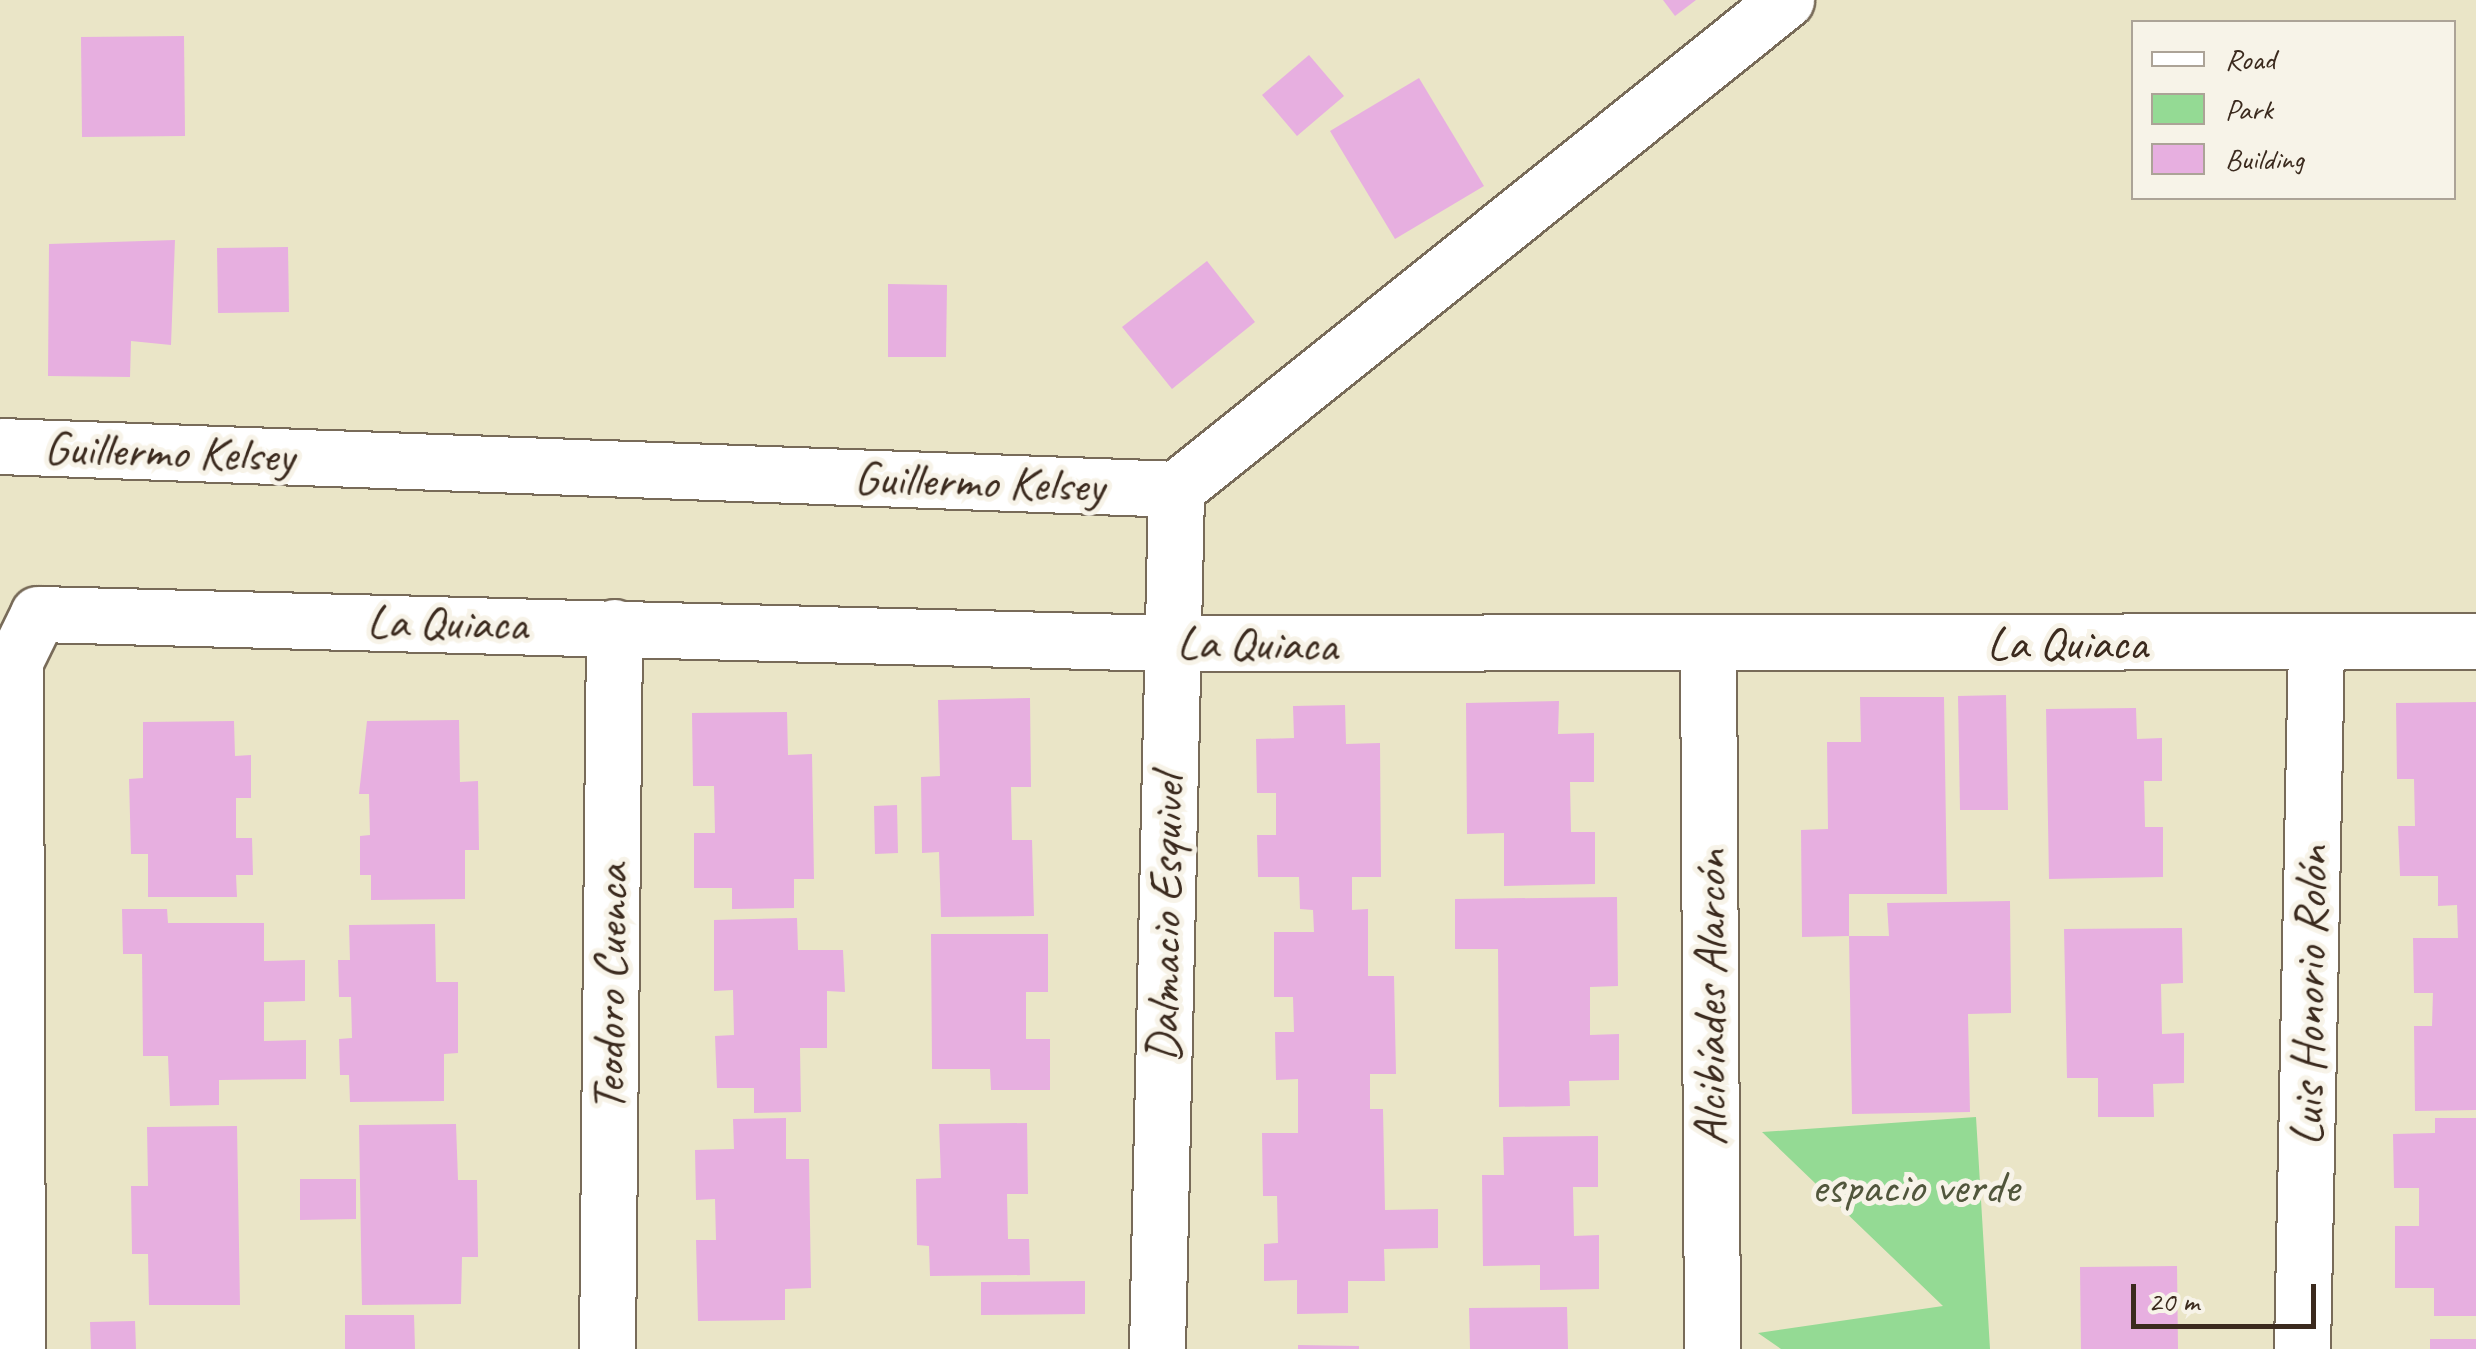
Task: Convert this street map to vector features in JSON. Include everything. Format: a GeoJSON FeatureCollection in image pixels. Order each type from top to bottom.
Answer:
{"type":"FeatureCollection","features":[{"type":"Feature","properties":{"kind":"street"},"geometry":{"type":"LineString","coordinates":[[1176,489],[1786,0]]}},
{"type":"Feature","properties":{"kind":"street","name":"Guillermo Kelsey"},"geometry":{"type":"LineString","coordinates":[[0,446],[1176,489]]}},
{"type":"Feature","properties":{"kind":"street","name":"Dalmacio Esquivel"},"geometry":{"type":"LineString","coordinates":[[1156,1349],[1176,489]]}},
{"type":"Feature","properties":{"kind":"street","name":"La Quiaca"},"geometry":{"type":"LineString","coordinates":[[17,1349],[15,661],[38,614],[1170,643],[1708,647],[2476,640]]}},
{"type":"Feature","properties":{"kind":"street","name":"Teodoro Cuenca"},"geometry":{"type":"LineString","coordinates":[[606,1349],[614,627]]}},
{"type":"Feature","properties":{"kind":"street","name":"Luis Honorio Rolón"},"geometry":{"type":"LineString","coordinates":[[2302,1349],[2316,642]]}},
{"type":"Feature","properties":{"kind":"street","name":"Alcibíades Alarcón"},"geometry":{"type":"LineString","coordinates":[[1708,647],[1712,1349]]}},
{"type":"Feature","properties":{"kind":"green space","name":"espacio verde"},"geometry":{"type":"Polygon","coordinates":[[[1976,1117],[1990,1349],[1781,1349],[1758,1333],[1943,1306],[1762,1132],[1976,1117]]]}},
{"type":"Feature","properties":{"kind":"building"},"geometry":{"type":"Polygon","coordinates":[[[1663,0],[1696,0],[1675,16],[1663,0]]]}},
{"type":"Feature","properties":{"kind":"building"},"geometry":{"type":"Polygon","coordinates":[[[184,36],[185,136],[82,137],[81,37],[184,36]]]}},
{"type":"Feature","properties":{"kind":"building"},"geometry":{"type":"Polygon","coordinates":[[[1309,55],[1344,96],[1297,136],[1262,95],[1309,55]]]}},
{"type":"Feature","properties":{"kind":"building"},"geometry":{"type":"Polygon","coordinates":[[[1419,78],[1484,186],[1395,239],[1330,131],[1419,78]]]}},
{"type":"Feature","properties":{"kind":"building"},"geometry":{"type":"Polygon","coordinates":[[[175,240],[171,345],[131,341],[130,377],[48,376],[49,244],[175,240]]]}},
{"type":"Feature","properties":{"kind":"building"},"geometry":{"type":"Polygon","coordinates":[[[288,247],[289,312],[218,313],[217,248],[288,247]]]}},
{"type":"Feature","properties":{"kind":"building"},"geometry":{"type":"Polygon","coordinates":[[[1207,261],[1255,322],[1172,389],[1122,327],[1207,261]]]}},
{"type":"Feature","properties":{"kind":"building"},"geometry":{"type":"Polygon","coordinates":[[[888,284],[947,285],[946,357],[888,357],[888,284]]]}},
{"type":"Feature","properties":{"kind":"building"},"geometry":{"type":"Polygon","coordinates":[[[2006,695],[2008,810],[1960,810],[1958,696],[2006,695]]]}},
{"type":"Feature","properties":{"kind":"building"},"geometry":{"type":"Polygon","coordinates":[[[1860,697],[1944,697],[1947,894],[1849,894],[1849,936],[1802,937],[1801,830],[1828,829],[1827,742],[1861,742],[1860,697]]]}},
{"type":"Feature","properties":{"kind":"building"},"geometry":{"type":"Polygon","coordinates":[[[1030,698],[1031,787],[1011,787],[1012,840],[1032,840],[1034,916],[941,917],[939,852],[922,853],[921,777],[940,776],[938,700],[1030,698]]]}},
{"type":"Feature","properties":{"kind":"building"},"geometry":{"type":"Polygon","coordinates":[[[1559,701],[1558,734],[1594,733],[1594,782],[1570,782],[1571,832],[1595,832],[1595,884],[1504,886],[1504,833],[1467,834],[1466,703],[1559,701]]]}},
{"type":"Feature","properties":{"kind":"building"},"geometry":{"type":"Polygon","coordinates":[[[2476,702],[2476,1110],[2415,1111],[2414,1026],[2432,1026],[2433,993],[2414,993],[2413,938],[2458,938],[2457,905],[2438,906],[2438,876],[2400,876],[2398,826],[2415,826],[2414,779],[2397,779],[2396,703],[2476,702]]]}},
{"type":"Feature","properties":{"kind":"building"},"geometry":{"type":"Polygon","coordinates":[[[1345,705],[1346,744],[1380,743],[1381,877],[1352,877],[1352,910],[1368,909],[1368,976],[1394,976],[1396,1074],[1370,1074],[1370,1109],[1383,1109],[1385,1210],[1438,1209],[1438,1248],[1384,1249],[1385,1281],[1348,1281],[1348,1313],[1297,1314],[1297,1280],[1264,1281],[1264,1244],[1278,1243],[1277,1196],[1263,1196],[1262,1133],[1298,1133],[1298,1079],[1276,1080],[1275,1032],[1294,1032],[1293,997],[1274,997],[1274,932],[1314,932],[1313,910],[1300,909],[1299,877],[1258,877],[1257,835],[1276,835],[1276,793],[1257,793],[1256,739],[1294,738],[1293,706],[1345,705]]]}},
{"type":"Feature","properties":{"kind":"building"},"geometry":{"type":"Polygon","coordinates":[[[2136,708],[2137,739],[2162,738],[2162,781],[2144,781],[2145,827],[2163,827],[2163,877],[2049,879],[2046,709],[2136,708]]]}},
{"type":"Feature","properties":{"kind":"building"},"geometry":{"type":"Polygon","coordinates":[[[787,712],[788,755],[812,754],[814,879],[794,879],[794,908],[732,909],[732,888],[694,888],[694,833],[715,833],[714,786],[693,786],[692,713],[787,712]]]}},
{"type":"Feature","properties":{"kind":"building"},"geometry":{"type":"Polygon","coordinates":[[[459,720],[460,782],[478,781],[479,850],[465,850],[465,899],[371,900],[371,875],[360,875],[360,836],[370,835],[369,794],[359,794],[367,721],[459,720]]]}},
{"type":"Feature","properties":{"kind":"building"},"geometry":{"type":"Polygon","coordinates":[[[234,721],[235,756],[251,755],[251,798],[236,798],[236,838],[252,838],[253,875],[236,875],[237,897],[148,897],[148,854],[131,854],[129,779],[143,778],[143,722],[234,721]]]}},
{"type":"Feature","properties":{"kind":"building"},"geometry":{"type":"Polygon","coordinates":[[[897,805],[898,853],[875,854],[874,806],[897,805]]]}},
{"type":"Feature","properties":{"kind":"building"},"geometry":{"type":"Polygon","coordinates":[[[1617,897],[1618,986],[1590,987],[1590,1035],[1619,1034],[1619,1080],[1569,1081],[1570,1106],[1499,1107],[1498,949],[1455,949],[1455,899],[1617,897]]]}},
{"type":"Feature","properties":{"kind":"building"},"geometry":{"type":"Polygon","coordinates":[[[2010,901],[2011,1013],[1968,1014],[1970,1112],[1852,1114],[1849,936],[1889,936],[1887,903],[2010,901]]]}},
{"type":"Feature","properties":{"kind":"building"},"geometry":{"type":"Polygon","coordinates":[[[122,909],[167,909],[168,923],[264,923],[264,961],[305,960],[305,1001],[264,1002],[264,1041],[306,1040],[306,1079],[219,1080],[219,1105],[170,1106],[168,1056],[143,1056],[142,954],[123,954],[122,909]]]}},
{"type":"Feature","properties":{"kind":"building"},"geometry":{"type":"Polygon","coordinates":[[[797,918],[798,950],[843,950],[845,992],[827,991],[827,1048],[800,1048],[801,1112],[754,1113],[754,1088],[717,1088],[715,1036],[734,1035],[733,990],[714,991],[714,920],[797,918]]]}},
{"type":"Feature","properties":{"kind":"building"},"geometry":{"type":"Polygon","coordinates":[[[435,924],[436,982],[458,982],[458,1053],[444,1054],[444,1101],[350,1102],[349,1075],[340,1075],[339,1039],[352,1038],[351,997],[339,997],[338,960],[350,960],[349,925],[435,924]]]}},
{"type":"Feature","properties":{"kind":"building"},"geometry":{"type":"Polygon","coordinates":[[[2182,928],[2183,983],[2161,984],[2162,1034],[2184,1033],[2184,1083],[2153,1084],[2154,1117],[2098,1117],[2098,1078],[2067,1078],[2064,929],[2182,928]]]}},
{"type":"Feature","properties":{"kind":"building"},"geometry":{"type":"Polygon","coordinates":[[[931,934],[1048,934],[1048,992],[1026,992],[1026,1039],[1050,1039],[1050,1090],[991,1090],[990,1069],[932,1069],[931,934]]]}},
{"type":"Feature","properties":{"kind":"building"},"geometry":{"type":"Polygon","coordinates":[[[786,1118],[786,1159],[809,1159],[811,1288],[785,1289],[785,1320],[698,1321],[696,1240],[716,1240],[715,1199],[696,1200],[695,1150],[734,1149],[733,1119],[786,1118]]]}},
{"type":"Feature","properties":{"kind":"building"},"geometry":{"type":"Polygon","coordinates":[[[2435,1118],[2476,1118],[2476,1316],[2434,1316],[2434,1288],[2395,1288],[2395,1226],[2419,1226],[2419,1188],[2394,1188],[2393,1134],[2435,1133],[2435,1118]]]}},
{"type":"Feature","properties":{"kind":"building"},"geometry":{"type":"Polygon","coordinates":[[[1027,1123],[1028,1194],[1007,1194],[1008,1239],[1029,1239],[1030,1275],[930,1276],[929,1246],[917,1245],[916,1179],[941,1178],[939,1124],[1027,1123]]]}},
{"type":"Feature","properties":{"kind":"building"},"geometry":{"type":"Polygon","coordinates":[[[456,1124],[458,1180],[477,1180],[478,1257],[462,1257],[461,1304],[362,1305],[359,1125],[456,1124]]]}},
{"type":"Feature","properties":{"kind":"building"},"geometry":{"type":"Polygon","coordinates":[[[237,1126],[240,1305],[149,1305],[148,1254],[132,1254],[131,1186],[148,1186],[147,1127],[237,1126]]]}},
{"type":"Feature","properties":{"kind":"building"},"geometry":{"type":"Polygon","coordinates":[[[1598,1136],[1598,1187],[1573,1187],[1574,1236],[1599,1235],[1599,1289],[1540,1290],[1540,1265],[1483,1266],[1482,1175],[1504,1175],[1503,1137],[1598,1136]]]}},
{"type":"Feature","properties":{"kind":"building"},"geometry":{"type":"Polygon","coordinates":[[[300,1179],[356,1179],[356,1219],[300,1220],[300,1179]]]}},
{"type":"Feature","properties":{"kind":"building"},"geometry":{"type":"Polygon","coordinates":[[[2177,1266],[2178,1349],[2081,1349],[2080,1267],[2177,1266]]]}},
{"type":"Feature","properties":{"kind":"building"},"geometry":{"type":"Polygon","coordinates":[[[1085,1281],[1085,1314],[981,1315],[981,1282],[1085,1281]]]}},
{"type":"Feature","properties":{"kind":"building"},"geometry":{"type":"Polygon","coordinates":[[[1567,1307],[1568,1349],[1470,1349],[1469,1308],[1567,1307]]]}},
{"type":"Feature","properties":{"kind":"building"},"geometry":{"type":"Polygon","coordinates":[[[345,1315],[414,1315],[415,1349],[345,1349],[345,1315]]]}},
{"type":"Feature","properties":{"kind":"building"},"geometry":{"type":"Polygon","coordinates":[[[135,1321],[136,1349],[91,1349],[90,1322],[135,1321]]]}},
{"type":"Feature","properties":{"kind":"building"},"geometry":{"type":"Polygon","coordinates":[[[2430,1339],[2476,1339],[2476,1349],[2430,1349],[2430,1339]]]}},
{"type":"Feature","properties":{"kind":"building"},"geometry":{"type":"Polygon","coordinates":[[[1298,1345],[1359,1346],[1359,1349],[1298,1349],[1298,1345]]]}}]}
